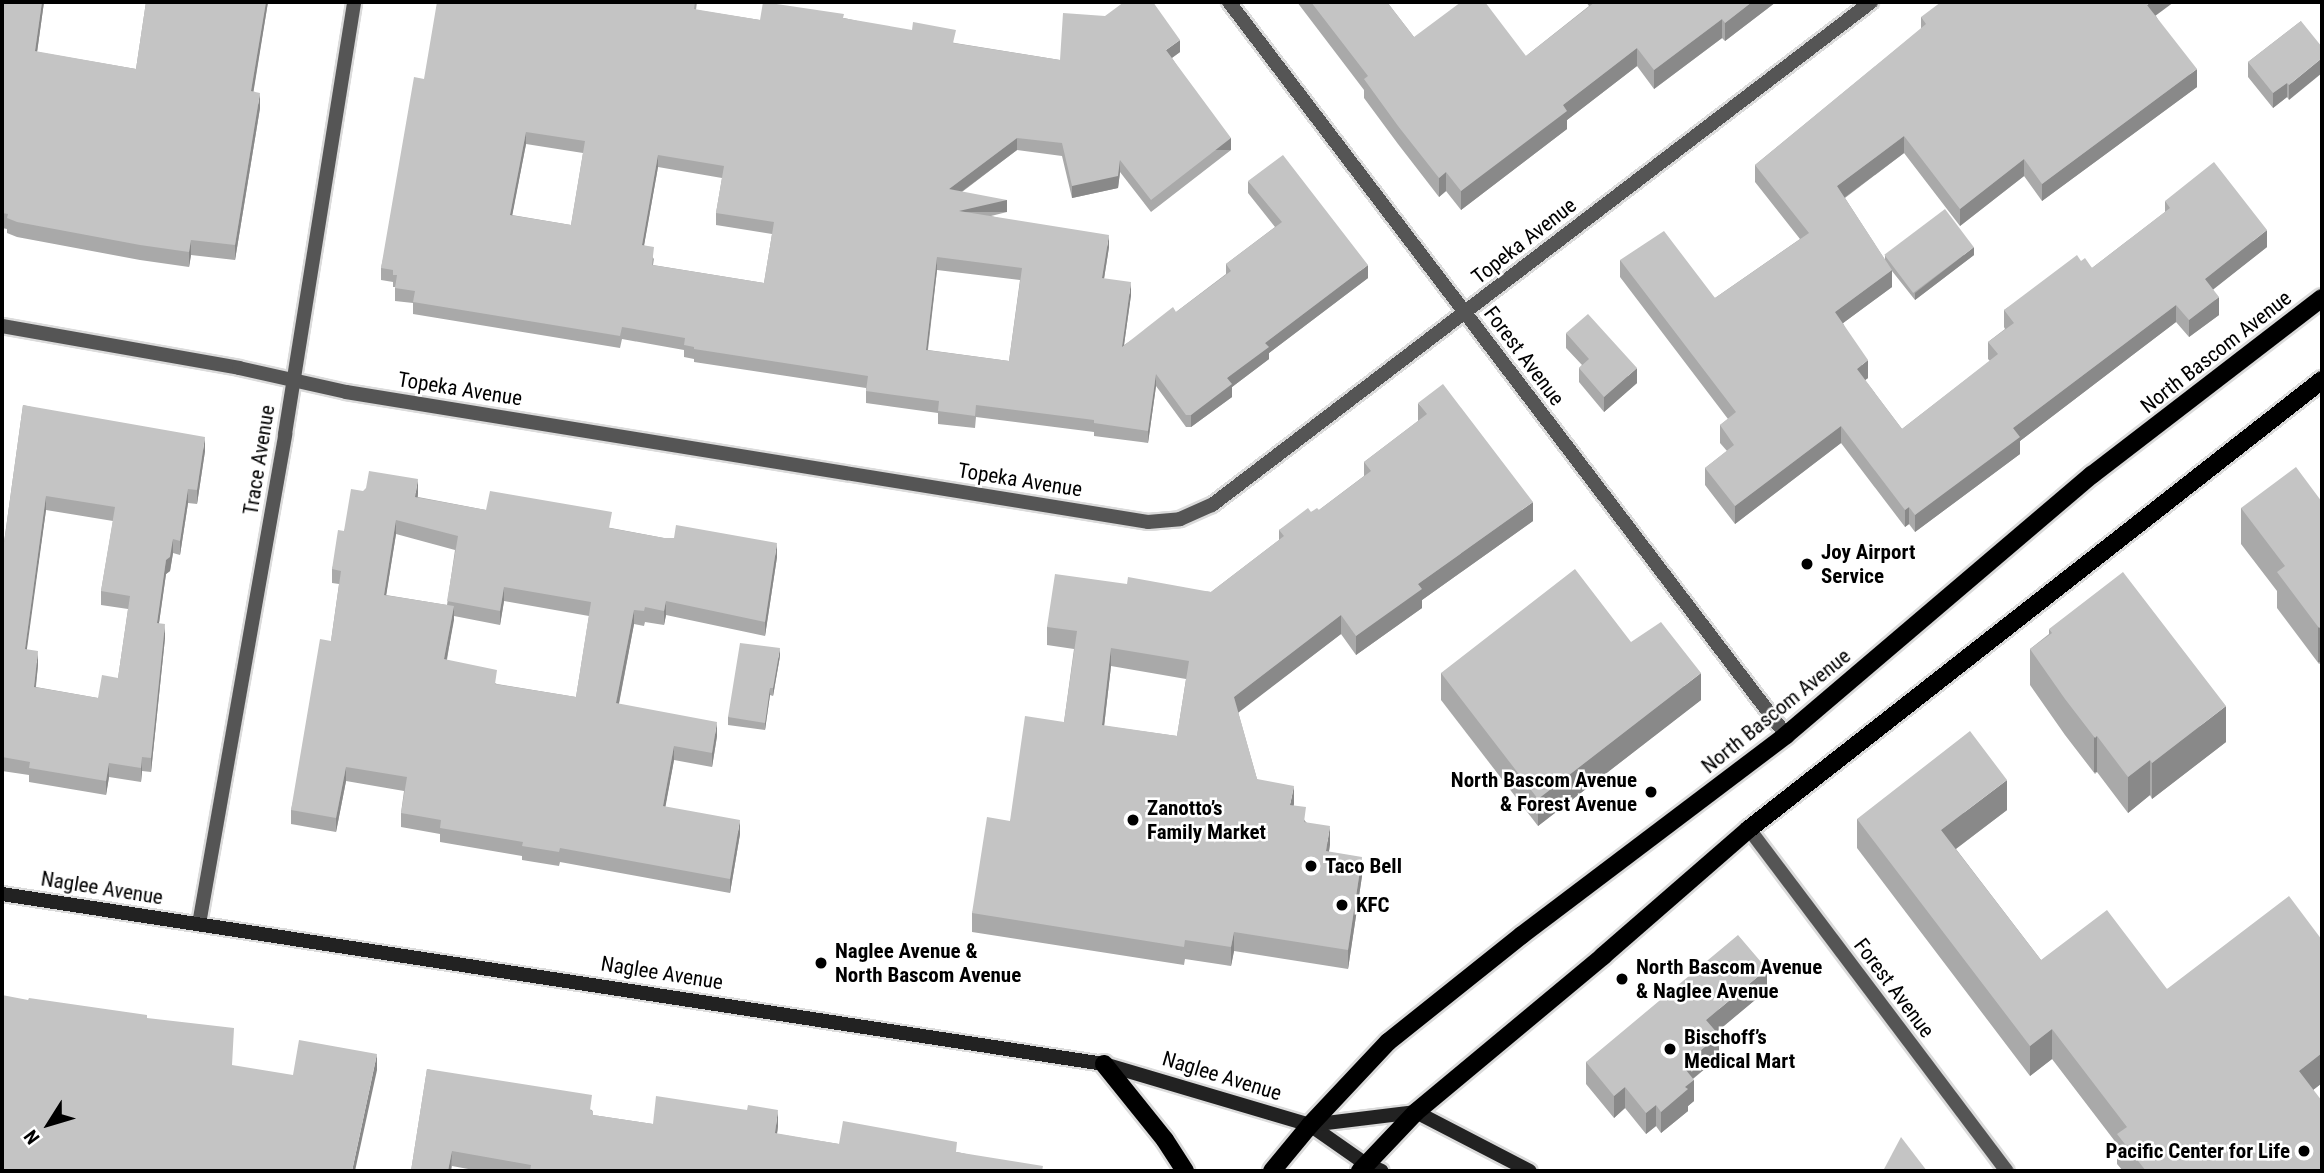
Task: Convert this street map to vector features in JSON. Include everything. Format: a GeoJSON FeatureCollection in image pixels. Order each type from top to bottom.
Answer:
{"type":"FeatureCollection","features":[{"type":"Feature","properties":{"kind":"main road","name":"North Bascom Avenue"},"geometry":{"type":"LineString","coordinates":[[1272,1171],[1310,1125],[1388,1042],[1522,934],[1786,735],[2092,475],[2322,298]]}},
{"type":"Feature","properties":{"kind":"main road"},"geometry":{"type":"LineString","coordinates":[[1369,1169],[1416,1112],[1603,956],[1749,829],[2322,380]]}},
{"type":"Feature","properties":{"kind":"main road","name":"Naglee Avenue"},"geometry":{"type":"LineString","coordinates":[[2,894],[1104,1064],[1310,1125],[1369,1169]]}},
{"type":"Feature","properties":{"kind":"main road"},"geometry":{"type":"LineString","coordinates":[[1104,1064],[1165,1140],[1185,1171]]}},
{"type":"Feature","properties":{"kind":"main road","name":"Naglee Avenue"},"geometry":{"type":"LineString","coordinates":[[1310,1125],[1416,1112]]}},
{"type":"Feature","properties":{"kind":"main road"},"geometry":{"type":"LineString","coordinates":[[1416,1112],[1531,1171]]}},
{"type":"Feature","properties":{"kind":"street","name":"Trace Avenue"},"geometry":{"type":"LineString","coordinates":[[199,924],[293,380],[354,2]]}},
{"type":"Feature","properties":{"kind":"street","name":"Forest Avenue"},"geometry":{"type":"LineString","coordinates":[[1229,2],[1786,735]]}},
{"type":"Feature","properties":{"kind":"street","name":"Topeka Avenue"},"geometry":{"type":"LineString","coordinates":[[2,326],[346,392],[1148,522],[1180,519],[1212,505],[1871,2]]}},
{"type":"Feature","properties":{"kind":"street","name":"Forest Avenue"},"geometry":{"type":"LineString","coordinates":[[1749,829],[2007,1171]]}},
{"type":"Feature","properties":{"kind":"building"},"geometry":{"type":"Polygon","coordinates":[[[2,2],[42,2],[35,51],[136,69],[146,2],[266,2],[251,91],[260,93],[235,245],[191,240],[189,252],[17,222],[7,218],[8,214],[2,213],[2,2]]]}},
{"type":"Feature","properties":{"kind":"building"},"geometry":{"type":"Polygon","coordinates":[[[437,2],[695,2],[694,9],[760,20],[763,2],[844,14],[843,18],[912,30],[913,22],[956,30],[953,43],[1060,60],[1063,13],[1105,16],[1124,2],[1153,2],[1180,40],[1166,50],[1231,138],[1151,200],[1120,160],[1118,176],[1072,186],[1062,143],[1017,138],[949,189],[1007,200],[959,211],[1109,235],[1102,278],[1131,282],[1122,347],[1173,307],[1176,312],[1231,271],[1226,264],[1282,222],[1248,181],[1283,155],[1368,265],[1265,343],[1269,347],[1227,378],[1232,384],[1191,415],[1186,415],[1156,374],[1148,431],[1094,423],[1094,420],[976,405],[975,416],[938,411],[939,401],[866,391],[868,376],[694,349],[684,345],[685,338],[622,327],[620,336],[413,302],[415,291],[395,288],[397,275],[393,275],[393,270],[381,268],[414,77],[424,79],[437,2]],[[526,132],[510,215],[571,225],[585,141],[526,132]],[[658,155],[642,245],[654,247],[652,265],[764,283],[774,222],[716,213],[724,166],[658,155]],[[937,257],[926,350],[1009,361],[1022,268],[937,257]]]}},
{"type":"Feature","properties":{"kind":"building"},"geometry":{"type":"Polygon","coordinates":[[[1311,2],[1387,2],[1414,37],[1461,2],[1485,2],[1526,56],[1595,2],[1752,2],[1725,23],[1722,19],[1654,70],[1637,48],[1563,105],[1567,111],[1461,191],[1446,172],[1439,178],[1364,79],[1368,76],[1311,2]]]}},
{"type":"Feature","properties":{"kind":"building"},"geometry":{"type":"Polygon","coordinates":[[[1941,2],[2151,2],[2147,5],[2197,69],[2042,184],[2024,159],[1960,209],[1904,136],[1837,186],[1892,270],[1835,312],[1868,360],[1857,369],[1902,429],[1998,354],[1988,342],[2014,323],[2004,310],[2077,255],[2081,261],[2085,258],[2092,268],[2170,208],[2165,201],[2214,162],[2267,230],[2205,279],[2219,297],[2189,320],[2176,305],[2013,428],[2020,437],[1915,515],[1909,507],[1905,510],[1841,426],[1735,506],[1705,468],[1734,445],[1720,425],[1736,412],[1620,260],[1664,231],[1715,298],[1809,233],[1755,165],[1926,24],[1921,17],[1941,2]]]}},
{"type":"Feature","properties":{"kind":"building"},"geometry":{"type":"Polygon","coordinates":[[[2301,21],[2322,47],[2322,58],[2289,85],[2287,83],[2273,93],[2248,62],[2301,21]]]}},
{"type":"Feature","properties":{"kind":"building"},"geometry":{"type":"Polygon","coordinates":[[[1945,209],[1974,247],[1913,293],[1884,255],[1945,209]]]}},
{"type":"Feature","properties":{"kind":"building"},"geometry":{"type":"Polygon","coordinates":[[[1588,314],[1637,368],[1604,397],[1579,368],[1589,359],[1566,333],[1588,314]]]}},
{"type":"Feature","properties":{"kind":"building"},"geometry":{"type":"Polygon","coordinates":[[[1443,384],[1533,502],[1418,584],[1422,589],[1356,636],[1341,615],[1234,697],[1257,779],[1294,786],[1290,805],[1306,807],[1304,822],[1330,826],[1326,851],[1362,857],[1348,950],[1234,932],[1231,947],[1185,940],[1184,947],[972,913],[987,817],[1010,821],[1025,716],[1064,722],[1077,631],[1047,627],[1055,574],[1127,584],[1128,577],[1211,592],[1284,536],[1279,530],[1308,508],[1311,512],[1317,508],[1319,510],[1371,471],[1364,462],[1427,414],[1418,403],[1443,384]],[[1111,648],[1102,725],[1177,736],[1189,661],[1111,648]]]}},
{"type":"Feature","properties":{"kind":"building"},"geometry":{"type":"Polygon","coordinates":[[[23,405],[205,437],[197,490],[188,489],[180,541],[173,539],[170,557],[166,560],[157,623],[165,624],[151,758],[142,757],[141,768],[109,763],[106,781],[29,768],[30,762],[2,757],[2,557],[23,405]],[[46,496],[25,649],[38,651],[34,687],[98,698],[102,675],[118,678],[130,596],[101,591],[115,507],[46,496]]]}},
{"type":"Feature","properties":{"kind":"building"},"geometry":{"type":"Polygon","coordinates":[[[2296,467],[2322,502],[2322,626],[2319,628],[2277,572],[2285,566],[2241,508],[2296,467]]]}},
{"type":"Feature","properties":{"kind":"building"},"geometry":{"type":"Polygon","coordinates":[[[369,471],[418,479],[415,497],[486,510],[490,491],[612,512],[609,528],[664,538],[674,538],[676,525],[777,543],[765,622],[666,601],[664,611],[645,607],[644,611],[634,610],[616,703],[717,722],[712,753],[674,746],[663,806],[740,820],[730,879],[560,848],[559,852],[522,846],[523,842],[440,828],[441,820],[401,813],[407,777],[346,767],[336,818],[291,810],[320,639],[331,641],[341,571],[332,569],[338,530],[344,531],[351,489],[363,491],[369,471]],[[396,520],[384,595],[454,606],[444,659],[497,670],[495,684],[576,697],[591,602],[504,587],[500,611],[447,601],[458,536],[396,520]]]}},
{"type":"Feature","properties":{"kind":"building"},"geometry":{"type":"Polygon","coordinates":[[[1575,569],[1631,642],[1661,622],[1701,673],[1538,799],[1441,673],[1575,569]]]}},
{"type":"Feature","properties":{"kind":"building"},"geometry":{"type":"Polygon","coordinates":[[[2123,572],[2226,706],[2152,763],[2150,760],[2128,777],[2065,699],[2030,649],[2052,633],[2049,629],[2123,572]]]}},
{"type":"Feature","properties":{"kind":"building"},"geometry":{"type":"Polygon","coordinates":[[[740,643],[780,648],[765,723],[728,717],[740,643]]]}},
{"type":"Feature","properties":{"kind":"building"},"geometry":{"type":"Polygon","coordinates":[[[1970,731],[2007,780],[1941,830],[2041,960],[2107,910],[2167,989],[2289,896],[2322,940],[2322,1053],[2299,1071],[2322,1101],[2322,1171],[2146,1171],[2117,1134],[2127,1127],[2052,1029],[2030,1046],[1857,819],[1970,731]]]}},
{"type":"Feature","properties":{"kind":"building","name":"Bischoff’s Medical Mart"},"geometry":{"type":"Polygon","coordinates":[[[1738,935],[1767,969],[1706,1020],[1719,1035],[1687,1062],[1691,1065],[1686,1070],[1694,1080],[1685,1087],[1688,1089],[1661,1112],[1656,1105],[1646,1113],[1625,1087],[1614,1096],[1586,1062],[1738,935]]]}},
{"type":"Feature","properties":{"kind":"building"},"geometry":{"type":"Polygon","coordinates":[[[2,995],[147,1015],[147,1018],[234,1028],[232,1065],[293,1075],[299,1040],[377,1054],[352,1171],[2,1171],[2,995]]]}},
{"type":"Feature","properties":{"kind":"building"},"geometry":{"type":"Polygon","coordinates":[[[427,1069],[592,1095],[590,1110],[593,1115],[653,1124],[656,1096],[747,1110],[748,1105],[778,1110],[775,1133],[839,1144],[843,1121],[957,1142],[956,1152],[1043,1166],[1042,1171],[530,1171],[531,1165],[452,1151],[448,1171],[411,1171],[427,1069]]]}},
{"type":"Feature","properties":{"kind":"building"},"geometry":{"type":"Polygon","coordinates":[[[1901,1137],[1927,1171],[1883,1171],[1901,1137]]]}},
{"type":"Feature","properties":{"kind":"place","name":"Joy Airport Service"},"geometry":{"type":"Point","coordinates":[1807,564]}},
{"type":"Feature","properties":{"kind":"place","name":"North Bascom Avenue & Forest Avenue"},"geometry":{"type":"Point","coordinates":[1651,792]}},
{"type":"Feature","properties":{"kind":"place","name":"Zanotto’s Family Market"},"geometry":{"type":"Point","coordinates":[1133,820]}},
{"type":"Feature","properties":{"kind":"place","name":"Taco Bell"},"geometry":{"type":"Point","coordinates":[1311,866]}},
{"type":"Feature","properties":{"kind":"place","name":"KFC"},"geometry":{"type":"Point","coordinates":[1342,905]}},
{"type":"Feature","properties":{"kind":"place","name":"Naglee Avenue & North Bascom Avenue"},"geometry":{"type":"Point","coordinates":[821,963]}},
{"type":"Feature","properties":{"kind":"place","name":"North Bascom Avenue & Naglee Avenue"},"geometry":{"type":"Point","coordinates":[1622,979]}},
{"type":"Feature","properties":{"kind":"place","name":"Bischoff’s Medical Mart"},"geometry":{"type":"Point","coordinates":[1670,1049]}},
{"type":"Feature","properties":{"kind":"place","name":"Pacific Center for Life"},"geometry":{"type":"Point","coordinates":[2304,1151]}}]}
